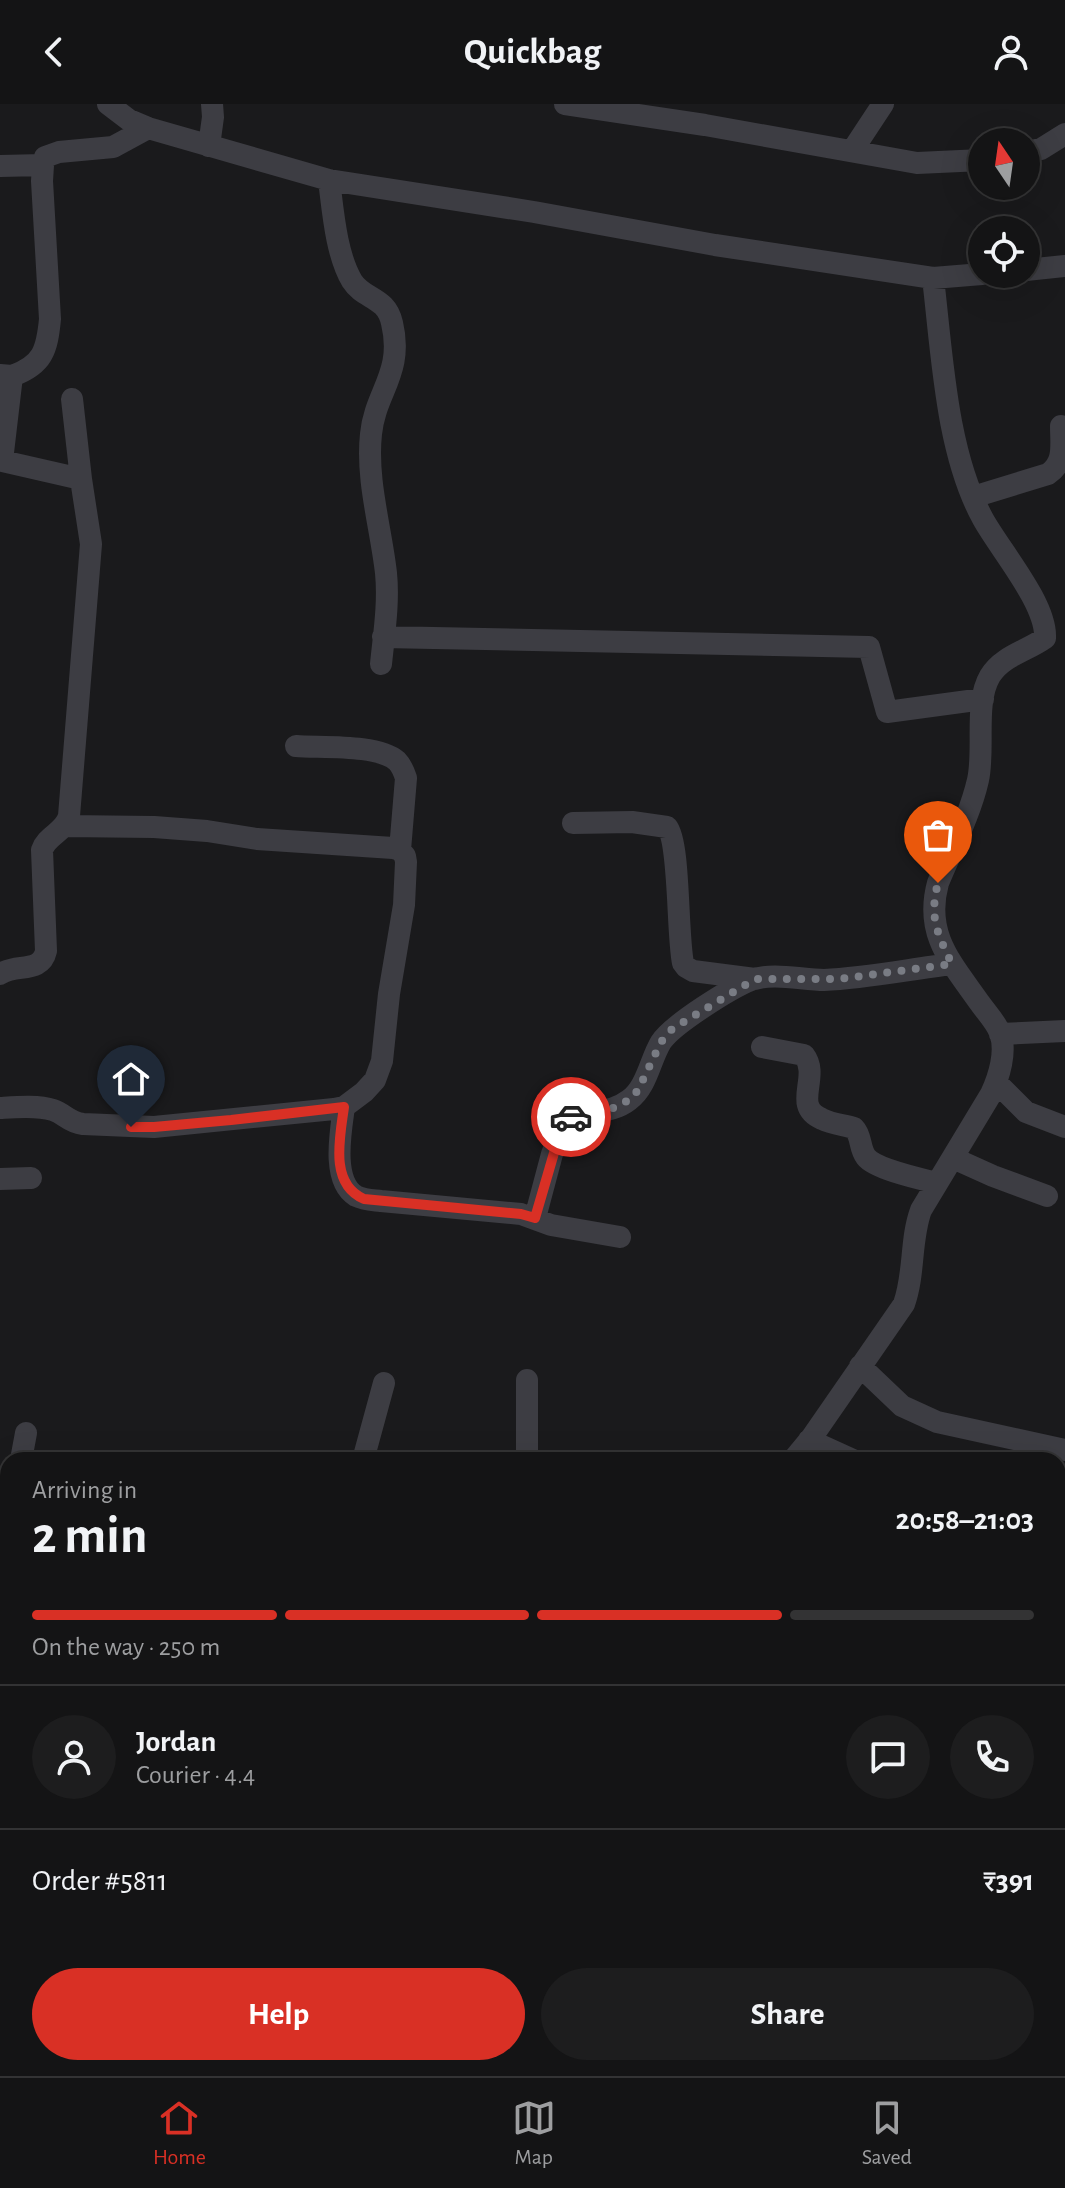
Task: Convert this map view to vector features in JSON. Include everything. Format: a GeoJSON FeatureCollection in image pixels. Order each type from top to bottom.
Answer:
{"type":"FeatureCollection","features":[{"type":"Feature","properties":{"kind":"street"},"geometry":{"type":"LineString","coordinates":[[108,104],[129,120],[148,128],[329,180],[933,278],[968,275]]}},
{"type":"Feature","properties":{"kind":"street"},"geometry":{"type":"LineString","coordinates":[[209,146],[212,104]]}},
{"type":"Feature","properties":{"kind":"street"},"geometry":{"type":"LineString","coordinates":[[565,104],[594,106],[917,163],[968,161]]}},
{"type":"Feature","properties":{"kind":"street"},"geometry":{"type":"LineString","coordinates":[[852,151],[883,104]]}},
{"type":"Feature","properties":{"kind":"street"},"geometry":{"type":"LineString","coordinates":[[81,479],[2,461],[6,376],[34,367],[42,357],[48,339],[50,319],[43,165],[45,157],[51,153],[113,147],[148,128]]}},
{"type":"Feature","properties":{"kind":"street"},"geometry":{"type":"LineString","coordinates":[[1040,149],[1065,134]]}},
{"type":"Feature","properties":{"kind":"street"},"geometry":{"type":"LineString","coordinates":[[0,166],[43,165]]}},
{"type":"Feature","properties":{"kind":"street"},"geometry":{"type":"LineString","coordinates":[[329,180],[338,240],[352,281],[379,300],[387,310],[395,335],[395,359],[371,433],[370,457],[387,589],[381,664]]}},
{"type":"Feature","properties":{"kind":"street"},"geometry":{"type":"LineString","coordinates":[[1040,269],[1065,266]]}},
{"type":"Feature","properties":{"kind":"street"},"geometry":{"type":"LineString","coordinates":[[799,1452],[904,1304],[918,1219],[997,1083],[1003,1048],[1000,1034],[952,964],[937,934],[933,919],[934,898],[978,782],[983,699],[990,676],[1000,664],[1055,640],[1044,624],[1035,601],[983,518],[965,477],[947,390],[933,278]]}},
{"type":"Feature","properties":{"kind":"street"},"geometry":{"type":"LineString","coordinates":[[0,974],[8,969],[32,967],[44,959],[42,850],[44,843],[65,826],[69,816],[91,555],[72,399]]}},
{"type":"Feature","properties":{"kind":"street"},"geometry":{"type":"LineString","coordinates":[[973,497],[1056,469],[1061,459],[1061,426]]}},
{"type":"Feature","properties":{"kind":"street"},"geometry":{"type":"LineString","coordinates":[[383,637],[869,647],[887,712],[983,699]]}},
{"type":"Feature","properties":{"kind":"street"},"geometry":{"type":"LineString","coordinates":[[0,1108],[52,1110],[72,1122],[83,1124],[154,1127],[344,1107],[375,1080],[382,1061],[389,994],[404,905],[406,862],[400,850],[406,778],[395,760],[382,753],[296,746]]}},
{"type":"Feature","properties":{"kind":"street"},"geometry":{"type":"LineString","coordinates":[[573,823],[656,824],[667,827],[672,833],[683,963],[693,971],[755,979],[839,979],[952,964]]}},
{"type":"Feature","properties":{"kind":"street"},"geometry":{"type":"LineString","coordinates":[[65,826],[207,831],[257,839],[400,850]]}},
{"type":"Feature","properties":{"kind":"street"},"geometry":{"type":"LineString","coordinates":[[535,1218],[552,1154],[566,1120],[581,1114],[609,1110],[631,1099],[661,1042],[672,1029],[755,979]]}},
{"type":"Feature","properties":{"kind":"street"},"geometry":{"type":"LineString","coordinates":[[1000,1034],[1065,1031]]}},
{"type":"Feature","properties":{"kind":"street"},"geometry":{"type":"LineString","coordinates":[[762,1047],[804,1055],[811,1071],[807,1108],[821,1119],[858,1131],[862,1150],[872,1163],[937,1183]]}},
{"type":"Feature","properties":{"kind":"street"},"geometry":{"type":"LineString","coordinates":[[997,1083],[1026,1112],[1065,1127]]}},
{"type":"Feature","properties":{"kind":"street"},"geometry":{"type":"LineString","coordinates":[[344,1107],[339,1155],[345,1183],[354,1195],[364,1199],[521,1214],[560,1227],[620,1237]]}},
{"type":"Feature","properties":{"kind":"street"},"geometry":{"type":"LineString","coordinates":[[953,1158],[1047,1196]]}},
{"type":"Feature","properties":{"kind":"street"},"geometry":{"type":"LineString","coordinates":[[0,1179],[31,1178]]}},
{"type":"Feature","properties":{"kind":"street"},"geometry":{"type":"LineString","coordinates":[[860,1366],[902,1406],[937,1422],[1065,1450]]}},
{"type":"Feature","properties":{"kind":"street"},"geometry":{"type":"LineString","coordinates":[[527,1380],[527,1452]]}},
{"type":"Feature","properties":{"kind":"street"},"geometry":{"type":"LineString","coordinates":[[365,1452],[384,1383]]}},
{"type":"Feature","properties":{"kind":"street"},"geometry":{"type":"LineString","coordinates":[[22,1452],[26,1433]]}},
{"type":"Feature","properties":{"kind":"street"},"geometry":{"type":"LineString","coordinates":[[809,1440],[835,1452]]}},
{"type":"Feature","properties":{"kind":"way so far"},"geometry":{"type":"LineString","coordinates":[[571,1117],[609,1110],[631,1099],[661,1042],[672,1029],[755,979],[839,979],[952,964],[933,919],[938,883]]}},
{"type":"Feature","properties":{"kind":"route"},"geometry":{"type":"LineString","coordinates":[[131,1127],[344,1107],[340,1164],[345,1183],[354,1195],[364,1199],[521,1214],[535,1218],[552,1154],[561,1129],[571,1117]]}}]}
